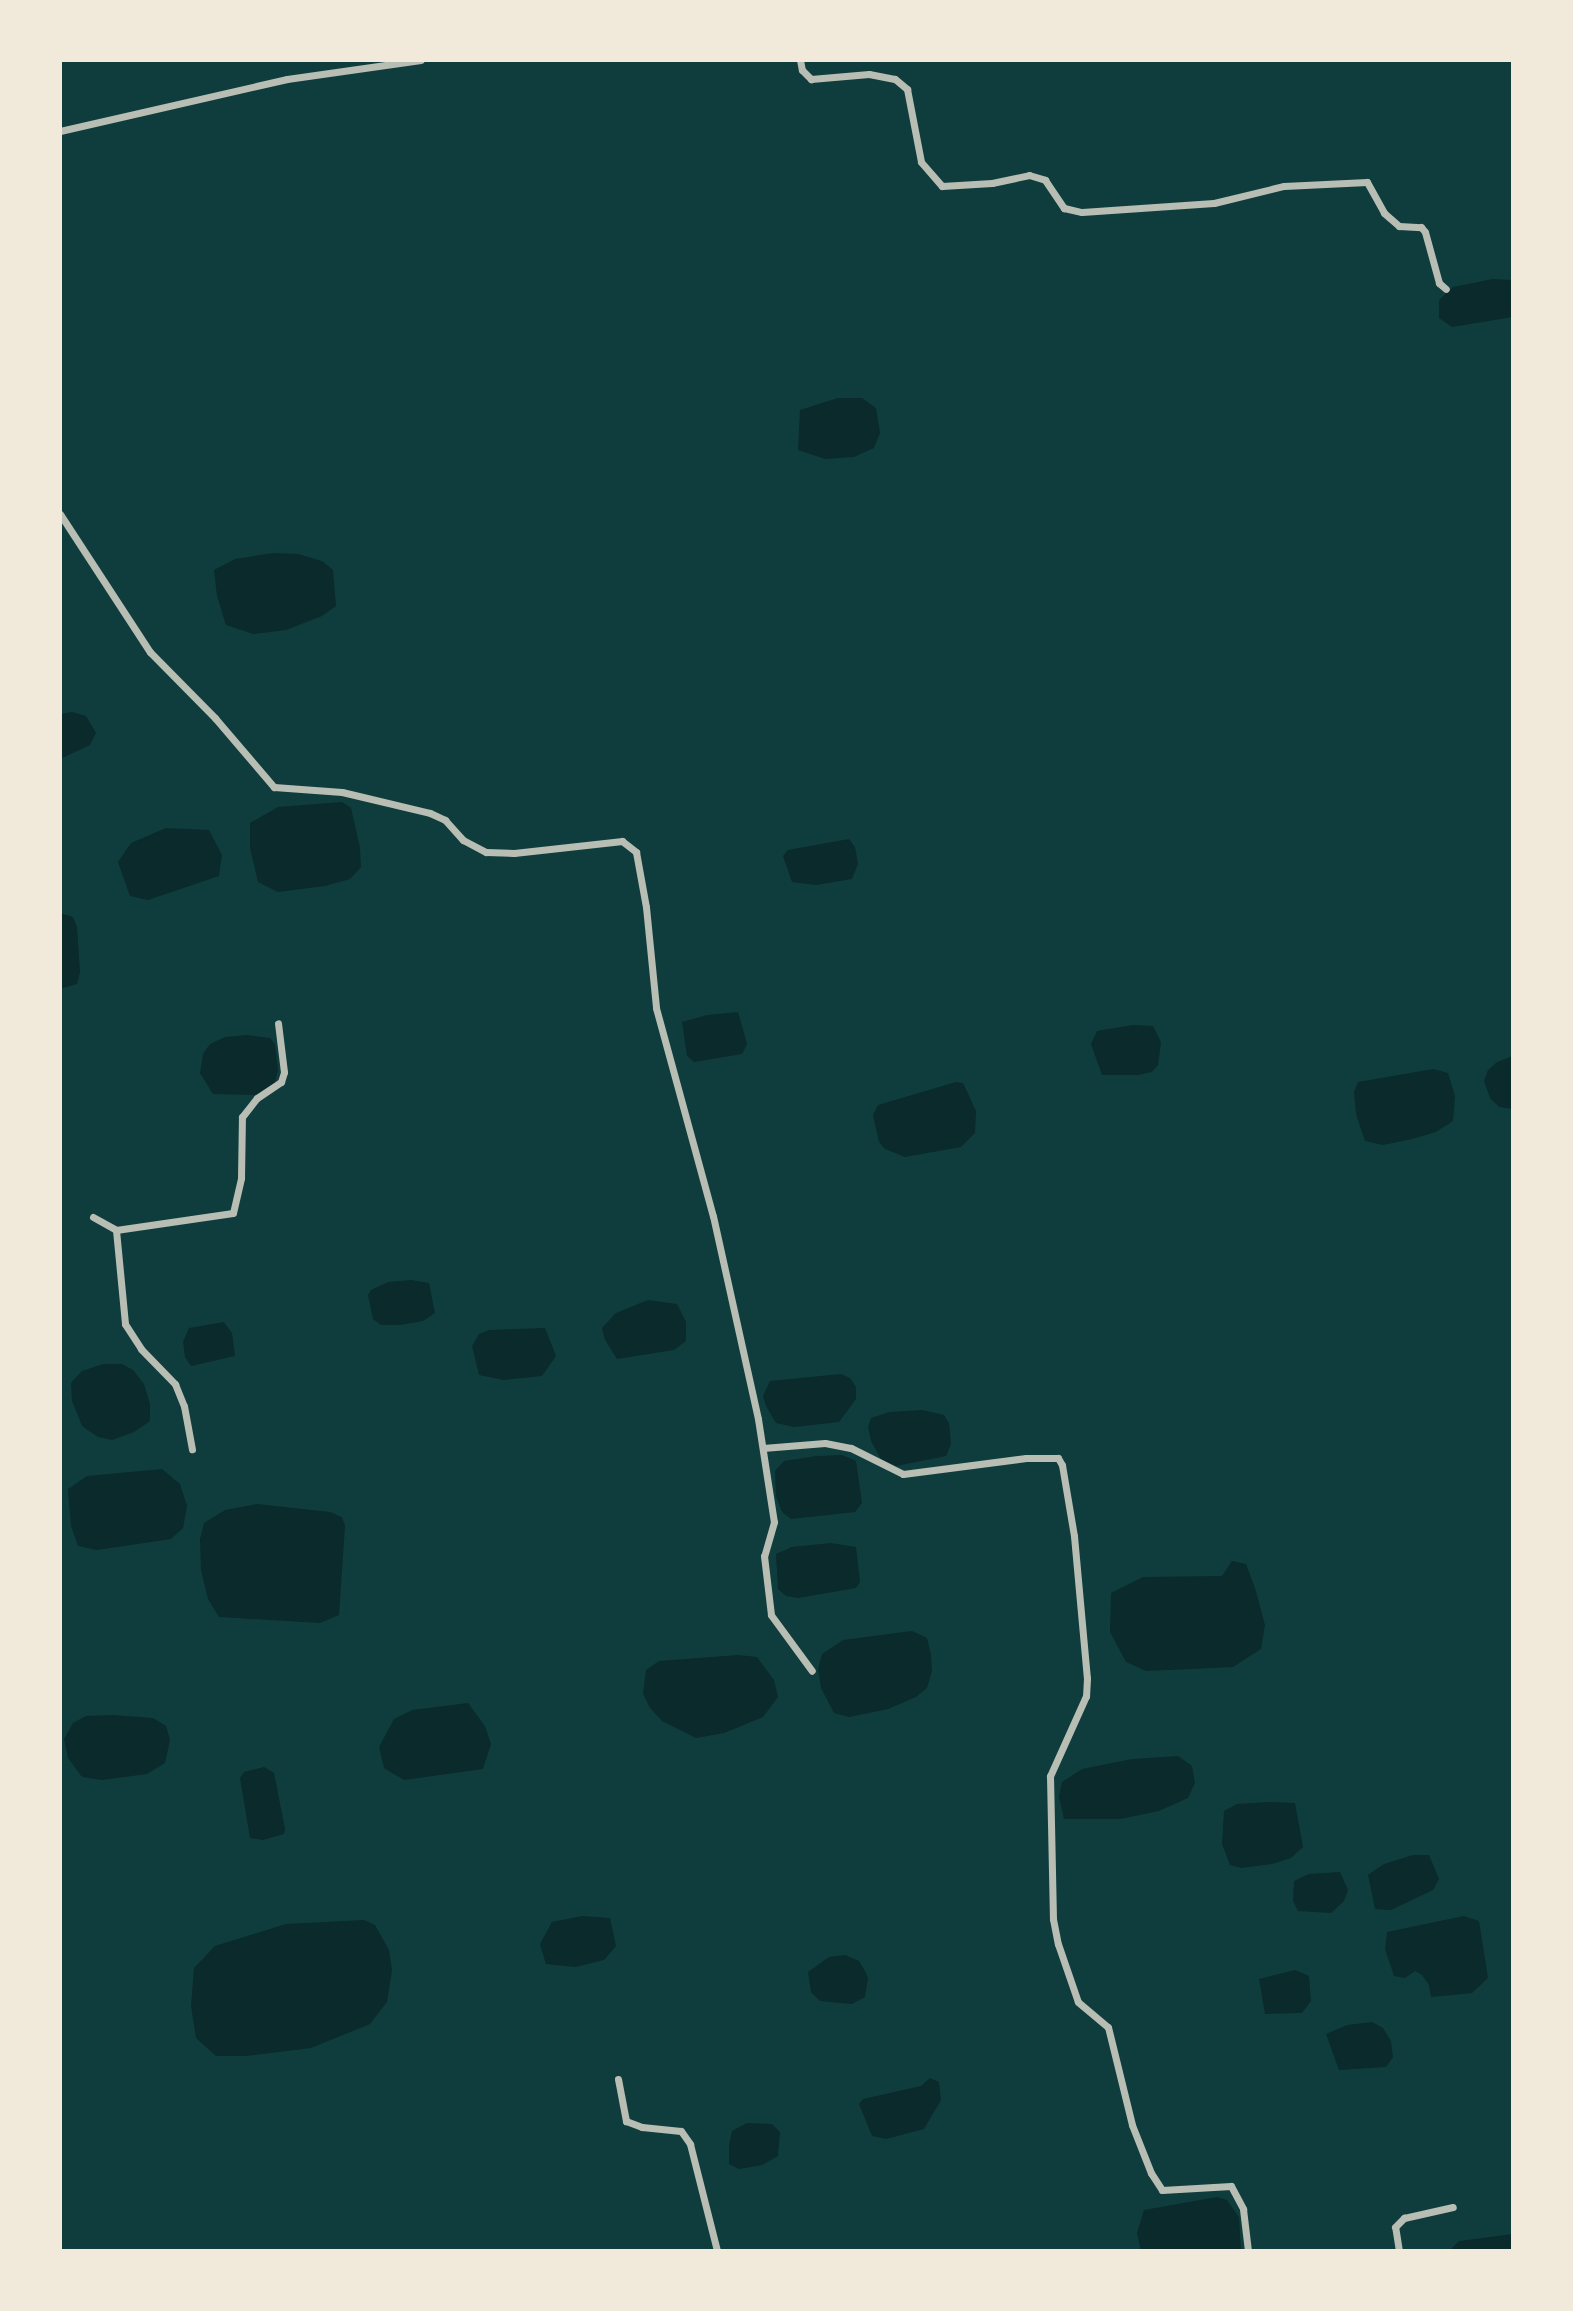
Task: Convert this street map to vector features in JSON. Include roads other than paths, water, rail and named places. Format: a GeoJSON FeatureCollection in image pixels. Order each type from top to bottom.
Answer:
{"type":"FeatureCollection","features":[{"type":"Feature","properties":{"kind":"street"},"geometry":{"type":"LineString","coordinates":[[60,131],[287,79],[421,60]]}},
{"type":"Feature","properties":{"kind":"street"},"geometry":{"type":"LineString","coordinates":[[800,60],[802,70],[811,79],[869,74],[895,79],[907,89],[921,162],[942,186],[979,184],[1029,175],[1045,180],[1064,208],[1082,212],[1214,203],[1284,186],[1367,182],[1384,213],[1399,226],[1421,227],[1425,232],[1439,283],[1446,289]]}},
{"type":"Feature","properties":{"kind":"street"},"geometry":{"type":"LineString","coordinates":[[60,514],[150,652],[215,718],[274,787],[342,792],[430,813],[445,820],[463,840],[486,852],[514,853],[622,841],[636,852],[646,907],[656,1008],[713,1216],[763,1448],[774,1522],[764,1556],[771,1615],[812,1671]]}},
{"type":"Feature","properties":{"kind":"street"},"geometry":{"type":"LineString","coordinates":[[93,1217],[116,1230],[233,1213],[240,1187],[242,1117],[257,1098],[281,1082],[284,1072],[278,1023]]}},
{"type":"Feature","properties":{"kind":"street"},"geometry":{"type":"LineString","coordinates":[[116,1230],[125,1324],[141,1349],[175,1384],[184,1406],[192,1449]]}},
{"type":"Feature","properties":{"kind":"street"},"geometry":{"type":"LineString","coordinates":[[763,1448],[825,1443],[851,1448],[903,1474],[1026,1458],[1058,1458],[1062,1465],[1074,1536],[1087,1678],[1086,1696],[1050,1776],[1053,1919],[1058,1944],[1078,2002],[1108,2027],[1132,2125],[1151,2173],[1162,2190],[1231,2186],[1243,2209],[1248,2251]]}},
{"type":"Feature","properties":{"kind":"street"},"geometry":{"type":"LineString","coordinates":[[618,2079],[626,2121],[642,2127],[681,2131],[690,2144],[717,2251]]}},
{"type":"Feature","properties":{"kind":"street"},"geometry":{"type":"LineString","coordinates":[[1399,2251],[1395,2227],[1404,2218],[1453,2207]]}},
{"type":"Feature","properties":{"kind":"water"},"geometry":{"type":"Polygon","coordinates":[[[1493,279],[1513,280],[1513,317],[1452,327],[1439,318],[1439,300],[1453,287],[1493,279]]]}},
{"type":"Feature","properties":{"kind":"water"},"geometry":{"type":"Polygon","coordinates":[[[838,398],[862,398],[876,408],[880,433],[874,448],[854,457],[825,459],[798,450],[800,410],[838,398]]]}},
{"type":"Feature","properties":{"kind":"water"},"geometry":{"type":"Polygon","coordinates":[[[273,553],[298,554],[322,561],[333,570],[336,606],[322,616],[286,630],[253,634],[226,625],[217,596],[214,570],[235,559],[273,553]]]}},
{"type":"Feature","properties":{"kind":"water"},"geometry":{"type":"Polygon","coordinates":[[[72,712],[86,716],[96,733],[90,745],[60,759],[60,714],[72,712]]]}},
{"type":"Feature","properties":{"kind":"water"},"geometry":{"type":"Polygon","coordinates":[[[342,802],[351,808],[360,848],[361,867],[350,879],[325,886],[278,892],[258,882],[250,848],[250,823],[278,807],[342,802]]]}},
{"type":"Feature","properties":{"kind":"water"},"geometry":{"type":"Polygon","coordinates":[[[166,828],[209,830],[222,855],[219,876],[148,900],[130,896],[118,862],[131,843],[166,828]]]}},
{"type":"Feature","properties":{"kind":"water"},"geometry":{"type":"Polygon","coordinates":[[[849,839],[855,847],[858,864],[852,879],[816,885],[792,882],[783,856],[788,850],[849,839]]]}},
{"type":"Feature","properties":{"kind":"water"},"geometry":{"type":"Polygon","coordinates":[[[60,913],[73,917],[77,927],[80,972],[77,984],[60,989],[60,913]]]}},
{"type":"Feature","properties":{"kind":"water"},"geometry":{"type":"Polygon","coordinates":[[[738,1012],[747,1044],[742,1054],[694,1062],[687,1056],[682,1022],[707,1015],[738,1012]]]}},
{"type":"Feature","properties":{"kind":"water"},"geometry":{"type":"Polygon","coordinates":[[[1133,1025],[1153,1026],[1161,1042],[1158,1065],[1152,1072],[1138,1075],[1102,1075],[1091,1044],[1097,1031],[1133,1025]]]}},
{"type":"Feature","properties":{"kind":"water"},"geometry":{"type":"Polygon","coordinates":[[[247,1035],[270,1038],[275,1044],[278,1070],[274,1086],[255,1095],[213,1094],[200,1073],[203,1054],[210,1044],[225,1037],[247,1035]]]}},
{"type":"Feature","properties":{"kind":"water"},"geometry":{"type":"Polygon","coordinates":[[[1513,1056],[1513,1109],[1499,1107],[1490,1098],[1484,1081],[1488,1070],[1497,1062],[1513,1056]]]}},
{"type":"Feature","properties":{"kind":"water"},"geometry":{"type":"Polygon","coordinates":[[[1433,1069],[1448,1073],[1455,1096],[1453,1121],[1436,1132],[1412,1139],[1383,1145],[1365,1141],[1356,1114],[1354,1092],[1358,1082],[1433,1069]]]}},
{"type":"Feature","properties":{"kind":"water"},"geometry":{"type":"Polygon","coordinates":[[[956,1082],[963,1083],[976,1111],[975,1133],[961,1147],[905,1157],[885,1149],[879,1142],[873,1115],[878,1105],[956,1082]]]}},
{"type":"Feature","properties":{"kind":"water"},"geometry":{"type":"Polygon","coordinates":[[[411,1280],[429,1283],[435,1313],[423,1321],[400,1325],[381,1325],[373,1319],[368,1295],[371,1290],[388,1282],[411,1280]]]}},
{"type":"Feature","properties":{"kind":"water"},"geometry":{"type":"Polygon","coordinates":[[[648,1300],[677,1304],[686,1322],[686,1341],[674,1350],[617,1359],[605,1340],[602,1328],[616,1313],[648,1300]]]}},
{"type":"Feature","properties":{"kind":"water"},"geometry":{"type":"Polygon","coordinates":[[[224,1322],[232,1333],[235,1356],[191,1366],[185,1357],[183,1342],[189,1328],[224,1322]]]}},
{"type":"Feature","properties":{"kind":"water"},"geometry":{"type":"Polygon","coordinates":[[[545,1328],[556,1356],[542,1376],[504,1380],[479,1375],[472,1346],[479,1334],[489,1330],[545,1328]]]}},
{"type":"Feature","properties":{"kind":"water"},"geometry":{"type":"Polygon","coordinates":[[[103,1364],[122,1364],[133,1370],[144,1384],[150,1404],[150,1421],[134,1432],[112,1440],[98,1437],[82,1426],[72,1401],[71,1383],[82,1371],[103,1364]]]}},
{"type":"Feature","properties":{"kind":"water"},"geometry":{"type":"Polygon","coordinates":[[[841,1374],[850,1378],[856,1387],[856,1399],[839,1422],[794,1427],[776,1423],[766,1406],[763,1396],[770,1381],[841,1374]]]}},
{"type":"Feature","properties":{"kind":"water"},"geometry":{"type":"Polygon","coordinates":[[[922,1410],[944,1415],[949,1423],[951,1444],[946,1456],[896,1466],[881,1459],[871,1441],[868,1427],[871,1418],[890,1412],[922,1410]]]}},
{"type":"Feature","properties":{"kind":"water"},"geometry":{"type":"Polygon","coordinates":[[[842,1455],[856,1461],[862,1503],[855,1512],[791,1519],[782,1512],[776,1496],[775,1471],[784,1461],[842,1455]]]}},
{"type":"Feature","properties":{"kind":"water"},"geometry":{"type":"Polygon","coordinates":[[[162,1469],[180,1484],[187,1506],[183,1528],[171,1539],[97,1550],[78,1546],[71,1526],[68,1489],[87,1476],[162,1469]]]}},
{"type":"Feature","properties":{"kind":"water"},"geometry":{"type":"Polygon","coordinates":[[[257,1504],[330,1512],[342,1517],[345,1526],[339,1615],[320,1623],[219,1617],[208,1599],[201,1570],[200,1539],[204,1523],[225,1510],[257,1504]]]}},
{"type":"Feature","properties":{"kind":"water"},"geometry":{"type":"Polygon","coordinates":[[[831,1543],[856,1547],[860,1582],[856,1588],[798,1598],[786,1596],[778,1589],[776,1554],[792,1547],[831,1543]]]}},
{"type":"Feature","properties":{"kind":"water"},"geometry":{"type":"Polygon","coordinates":[[[1232,1561],[1246,1564],[1255,1588],[1265,1625],[1261,1649],[1233,1667],[1146,1671],[1126,1662],[1110,1632],[1111,1593],[1143,1577],[1222,1576],[1232,1561]]]}},
{"type":"Feature","properties":{"kind":"water"},"geometry":{"type":"Polygon","coordinates":[[[912,1631],[927,1638],[932,1671],[927,1688],[916,1697],[888,1709],[849,1717],[834,1713],[821,1688],[818,1669],[822,1654],[843,1640],[912,1631]]]}},
{"type":"Feature","properties":{"kind":"water"},"geometry":{"type":"Polygon","coordinates":[[[738,1655],[757,1657],[774,1680],[778,1697],[763,1717],[724,1733],[696,1738],[662,1721],[650,1708],[643,1694],[646,1670],[659,1661],[738,1655]]]}},
{"type":"Feature","properties":{"kind":"water"},"geometry":{"type":"Polygon","coordinates":[[[468,1703],[485,1726],[491,1744],[483,1769],[404,1780],[384,1768],[379,1747],[394,1719],[412,1710],[468,1703]]]}},
{"type":"Feature","properties":{"kind":"water"},"geometry":{"type":"Polygon","coordinates":[[[86,1716],[153,1718],[166,1726],[170,1740],[165,1763],[147,1774],[102,1780],[82,1777],[68,1758],[64,1739],[73,1723],[86,1716]]]}},
{"type":"Feature","properties":{"kind":"water"},"geometry":{"type":"Polygon","coordinates":[[[1178,1756],[1192,1766],[1195,1783],[1188,1798],[1159,1811],[1120,1819],[1064,1819],[1059,1797],[1062,1782],[1082,1769],[1132,1759],[1178,1756]]]}},
{"type":"Feature","properties":{"kind":"water"},"geometry":{"type":"Polygon","coordinates":[[[264,1767],[274,1773],[285,1829],[284,1834],[263,1840],[250,1838],[240,1778],[244,1772],[264,1767]]]}},
{"type":"Feature","properties":{"kind":"water"},"geometry":{"type":"Polygon","coordinates":[[[1295,1803],[1303,1847],[1291,1858],[1272,1864],[1241,1868],[1230,1865],[1222,1844],[1224,1811],[1237,1804],[1295,1803]]]}},
{"type":"Feature","properties":{"kind":"water"},"geometry":{"type":"Polygon","coordinates":[[[1413,1855],[1429,1855],[1439,1879],[1433,1890],[1391,1910],[1375,1909],[1368,1875],[1384,1864],[1413,1855]]]}},
{"type":"Feature","properties":{"kind":"water"},"geometry":{"type":"Polygon","coordinates":[[[1340,1872],[1348,1890],[1344,1901],[1331,1913],[1298,1911],[1293,1901],[1294,1881],[1309,1874],[1340,1872]]]}},
{"type":"Feature","properties":{"kind":"water"},"geometry":{"type":"Polygon","coordinates":[[[582,1916],[610,1918],[616,1946],[604,1960],[575,1967],[546,1964],[540,1944],[552,1922],[582,1916]]]}},
{"type":"Feature","properties":{"kind":"water"},"geometry":{"type":"Polygon","coordinates":[[[1464,1916],[1479,1921],[1488,1978],[1472,1993],[1431,1997],[1429,1985],[1415,1971],[1405,1978],[1394,1976],[1385,1949],[1387,1932],[1464,1916]]]}},
{"type":"Feature","properties":{"kind":"water"},"geometry":{"type":"Polygon","coordinates":[[[364,1920],[375,1925],[389,1950],[392,1970],[387,2002],[370,2024],[311,2048],[246,2056],[216,2056],[196,2038],[191,2006],[194,1968],[215,1946],[286,1924],[364,1920]]]}},
{"type":"Feature","properties":{"kind":"water"},"geometry":{"type":"Polygon","coordinates":[[[845,1955],[859,1961],[865,1971],[868,1978],[865,1997],[852,2004],[820,2001],[811,1992],[808,1972],[829,1957],[845,1955]]]}},
{"type":"Feature","properties":{"kind":"water"},"geometry":{"type":"Polygon","coordinates":[[[1295,1970],[1309,1976],[1311,2001],[1302,2013],[1265,2014],[1259,1979],[1295,1970]]]}},
{"type":"Feature","properties":{"kind":"water"},"geometry":{"type":"Polygon","coordinates":[[[1372,2022],[1383,2028],[1391,2041],[1393,2057],[1386,2067],[1339,2070],[1326,2034],[1347,2025],[1372,2022]]]}},
{"type":"Feature","properties":{"kind":"water"},"geometry":{"type":"Polygon","coordinates":[[[930,2078],[939,2082],[941,2100],[924,2129],[886,2139],[872,2136],[859,2104],[863,2099],[921,2086],[930,2078]]]}},
{"type":"Feature","properties":{"kind":"water"},"geometry":{"type":"Polygon","coordinates":[[[747,2123],[772,2124],[780,2132],[778,2156],[762,2165],[739,2169],[729,2164],[729,2145],[732,2131],[747,2123]]]}},
{"type":"Feature","properties":{"kind":"water"},"geometry":{"type":"Polygon","coordinates":[[[1217,2197],[1227,2200],[1239,2217],[1241,2251],[1141,2251],[1137,2233],[1144,2210],[1217,2197]]]}},
{"type":"Feature","properties":{"kind":"water"},"geometry":{"type":"Polygon","coordinates":[[[1513,2234],[1513,2251],[1449,2251],[1459,2241],[1513,2234]]]}}]}
